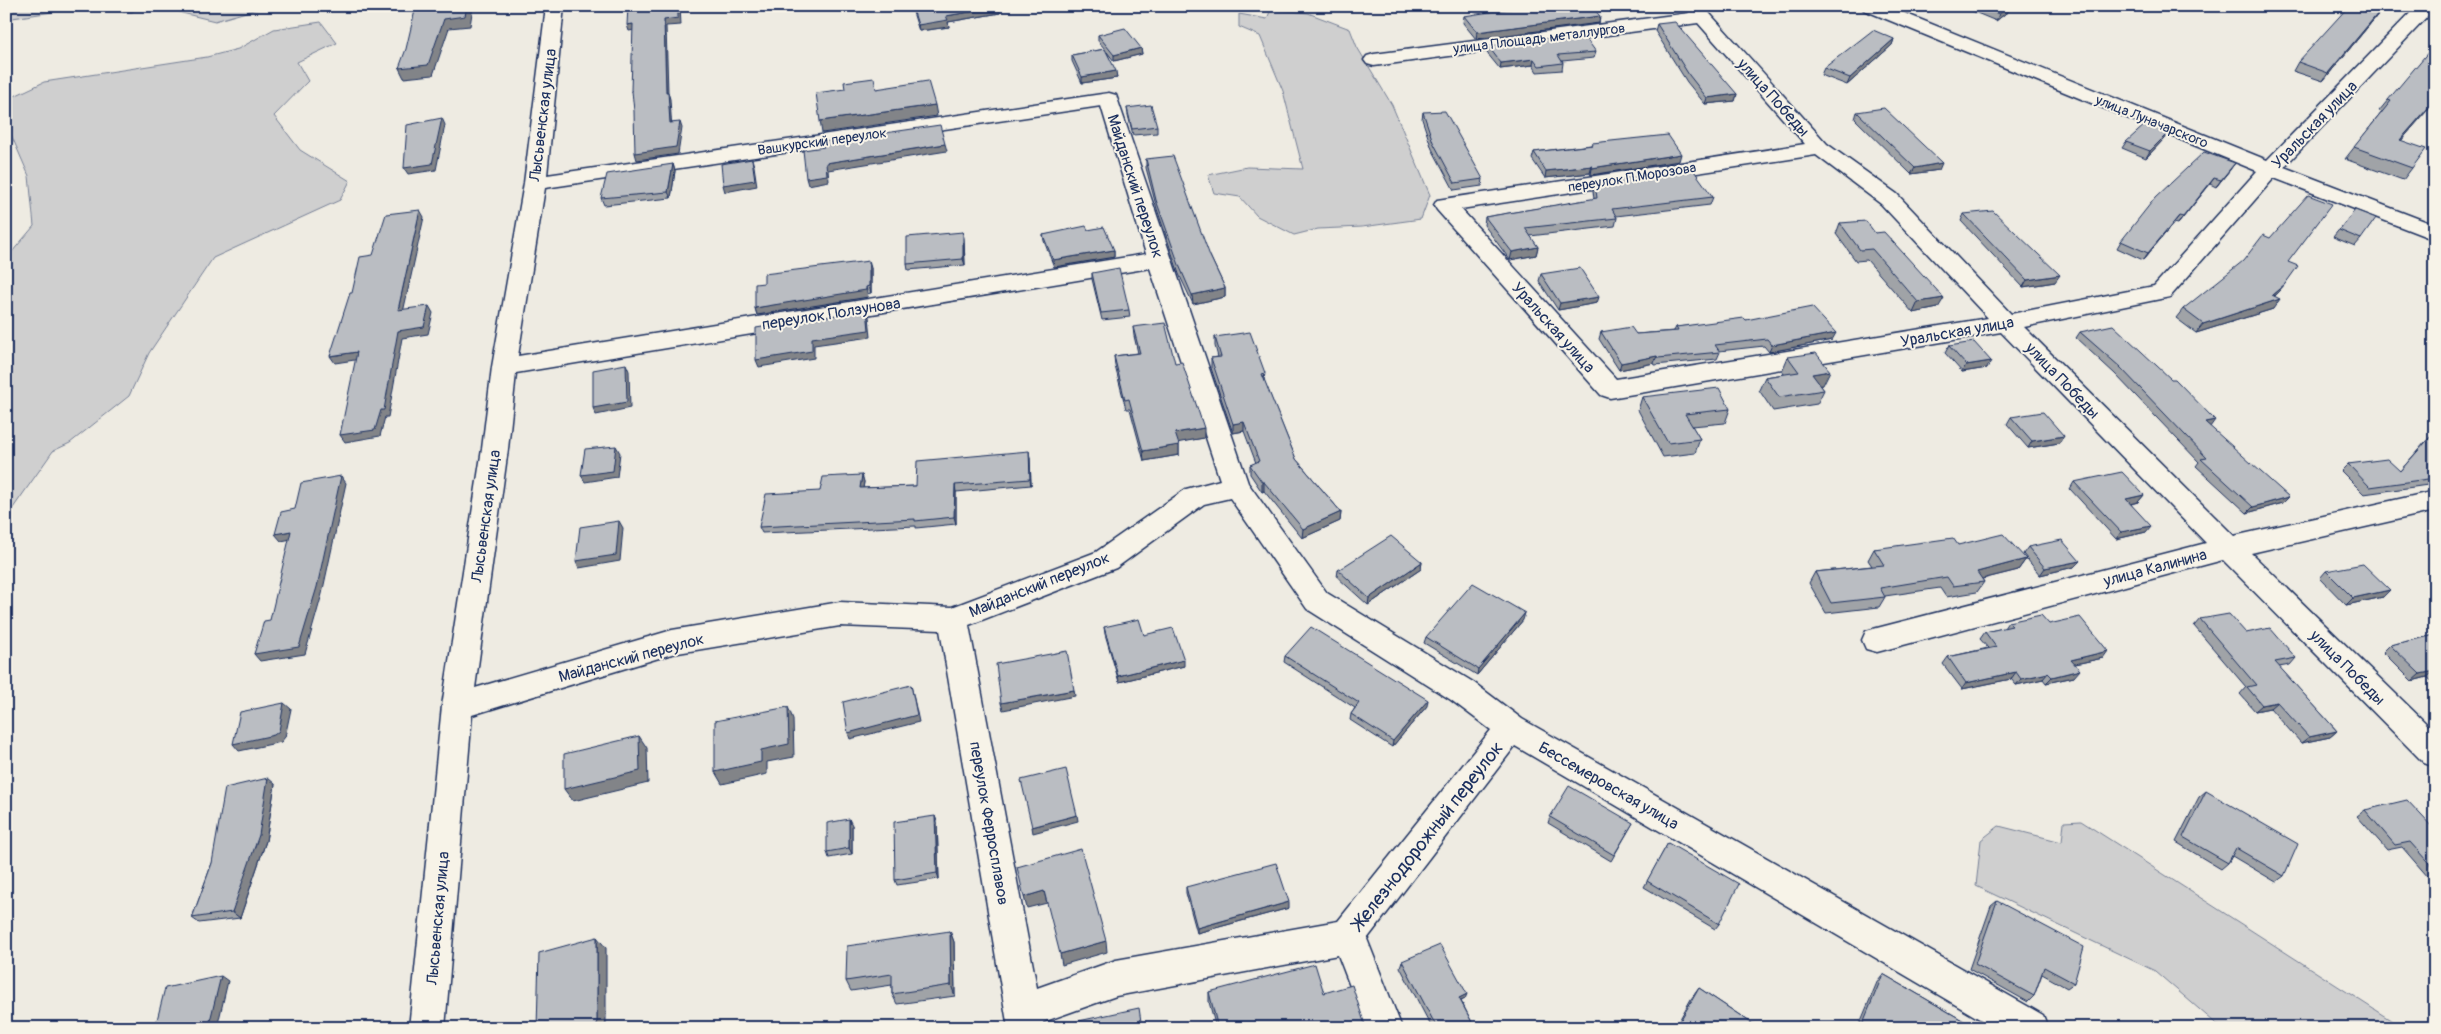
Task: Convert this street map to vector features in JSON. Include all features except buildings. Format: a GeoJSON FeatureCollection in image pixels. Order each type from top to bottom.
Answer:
{"type":"FeatureCollection","features":[{"type":"Feature","properties":{"kind":"street","name":"Лысьвенская улица"},"geometry":{"type":"LineString","coordinates":[[427,1028],[456,706],[495,449],[504,368],[535,182],[555,6]]}},
{"type":"Feature","properties":{"kind":"street","name":"улица Луначарского"},"geometry":{"type":"LineString","coordinates":[[1870,6],[2270,169],[2435,233]]}},
{"type":"Feature","properties":{"kind":"street","name":"Уральская улица"},"geometry":{"type":"LineString","coordinates":[[1445,205],[1610,389],[2006,323],[2162,292],[2270,169],[2428,6]]}},
{"type":"Feature","properties":{"kind":"street","name":"улица Площадь металлургов"},"geometry":{"type":"LineString","coordinates":[[1374,60],[1698,12]]}},
{"type":"Feature","properties":{"kind":"street","name":"улица Победы"},"geometry":{"type":"LineString","coordinates":[[1698,12],[1820,148],[1889,199],[2006,323],[2228,548],[2435,753]]}},
{"type":"Feature","properties":{"kind":"street","name":"Вашкурский переулок"},"geometry":{"type":"LineString","coordinates":[[535,182],[1108,99]]}},
{"type":"Feature","properties":{"kind":"street","name":"Майданский переулок"},"geometry":{"type":"LineString","coordinates":[[456,706],[672,642],[840,614],[953,619],[1106,560],[1196,496],[1236,486],[1159,259],[1108,99]]}},
{"type":"Feature","properties":{"kind":"street","name":"переулок П.Морозова"},"geometry":{"type":"LineString","coordinates":[[1445,205],[1820,148]]}},
{"type":"Feature","properties":{"kind":"street","name":"переулок Ползунова"},"geometry":{"type":"LineString","coordinates":[[504,368],[1159,259]]}},
{"type":"Feature","properties":{"kind":"street","name":"Бессемеровская улица"},"geometry":{"type":"LineString","coordinates":[[1236,486],[1317,601],[1462,691],[1511,728],[2030,1028]]}},
{"type":"Feature","properties":{"kind":"street","name":"улица Калинина"},"geometry":{"type":"LineString","coordinates":[[1877,640],[2228,548],[2435,502]]}},
{"type":"Feature","properties":{"kind":"street","name":"переулок Ферросплавов"},"geometry":{"type":"LineString","coordinates":[[953,619],[1025,1020]]}},
{"type":"Feature","properties":{"kind":"street","name":"Железнодорожный переулок"},"geometry":{"type":"LineString","coordinates":[[1384,1028],[1348,936],[1511,728]]}},
{"type":"Feature","properties":{"kind":"street"},"geometry":{"type":"LineString","coordinates":[[1025,1020],[1116,978],[1348,936]]}},
{"type":"Feature","properties":{"kind":"shaded area"},"geometry":{"type":"Polygon","coordinates":[[[6,6],[141,6],[132,12],[72,9],[6,19],[6,6]]]}},
{"type":"Feature","properties":{"kind":"shaded area"},"geometry":{"type":"Polygon","coordinates":[[[166,6],[267,6],[215,21],[182,13],[166,6]]]}},
{"type":"Feature","properties":{"kind":"shaded area"},"geometry":{"type":"Polygon","coordinates":[[[1271,9],[1308,13],[1350,29],[1357,47],[1392,105],[1430,195],[1421,219],[1362,227],[1318,229],[1294,235],[1257,216],[1240,197],[1214,193],[1208,175],[1247,167],[1303,169],[1283,91],[1260,36],[1239,27],[1239,14],[1267,19],[1271,9]]]}},
{"type":"Feature","properties":{"kind":"shaded area"},"geometry":{"type":"Polygon","coordinates":[[[321,22],[337,43],[297,62],[308,81],[274,116],[300,150],[350,181],[340,200],[213,258],[149,353],[129,396],[70,443],[53,451],[6,518],[6,259],[34,226],[29,176],[6,123],[6,100],[44,82],[207,57],[238,49],[274,29],[321,22]]]}},
{"type":"Feature","properties":{"kind":"shaded area"},"geometry":{"type":"Polygon","coordinates":[[[2081,821],[2403,1028],[2221,1028],[2155,971],[1976,886],[1981,840],[1999,826],[2062,842],[2064,822],[2081,821]]]}}]}
